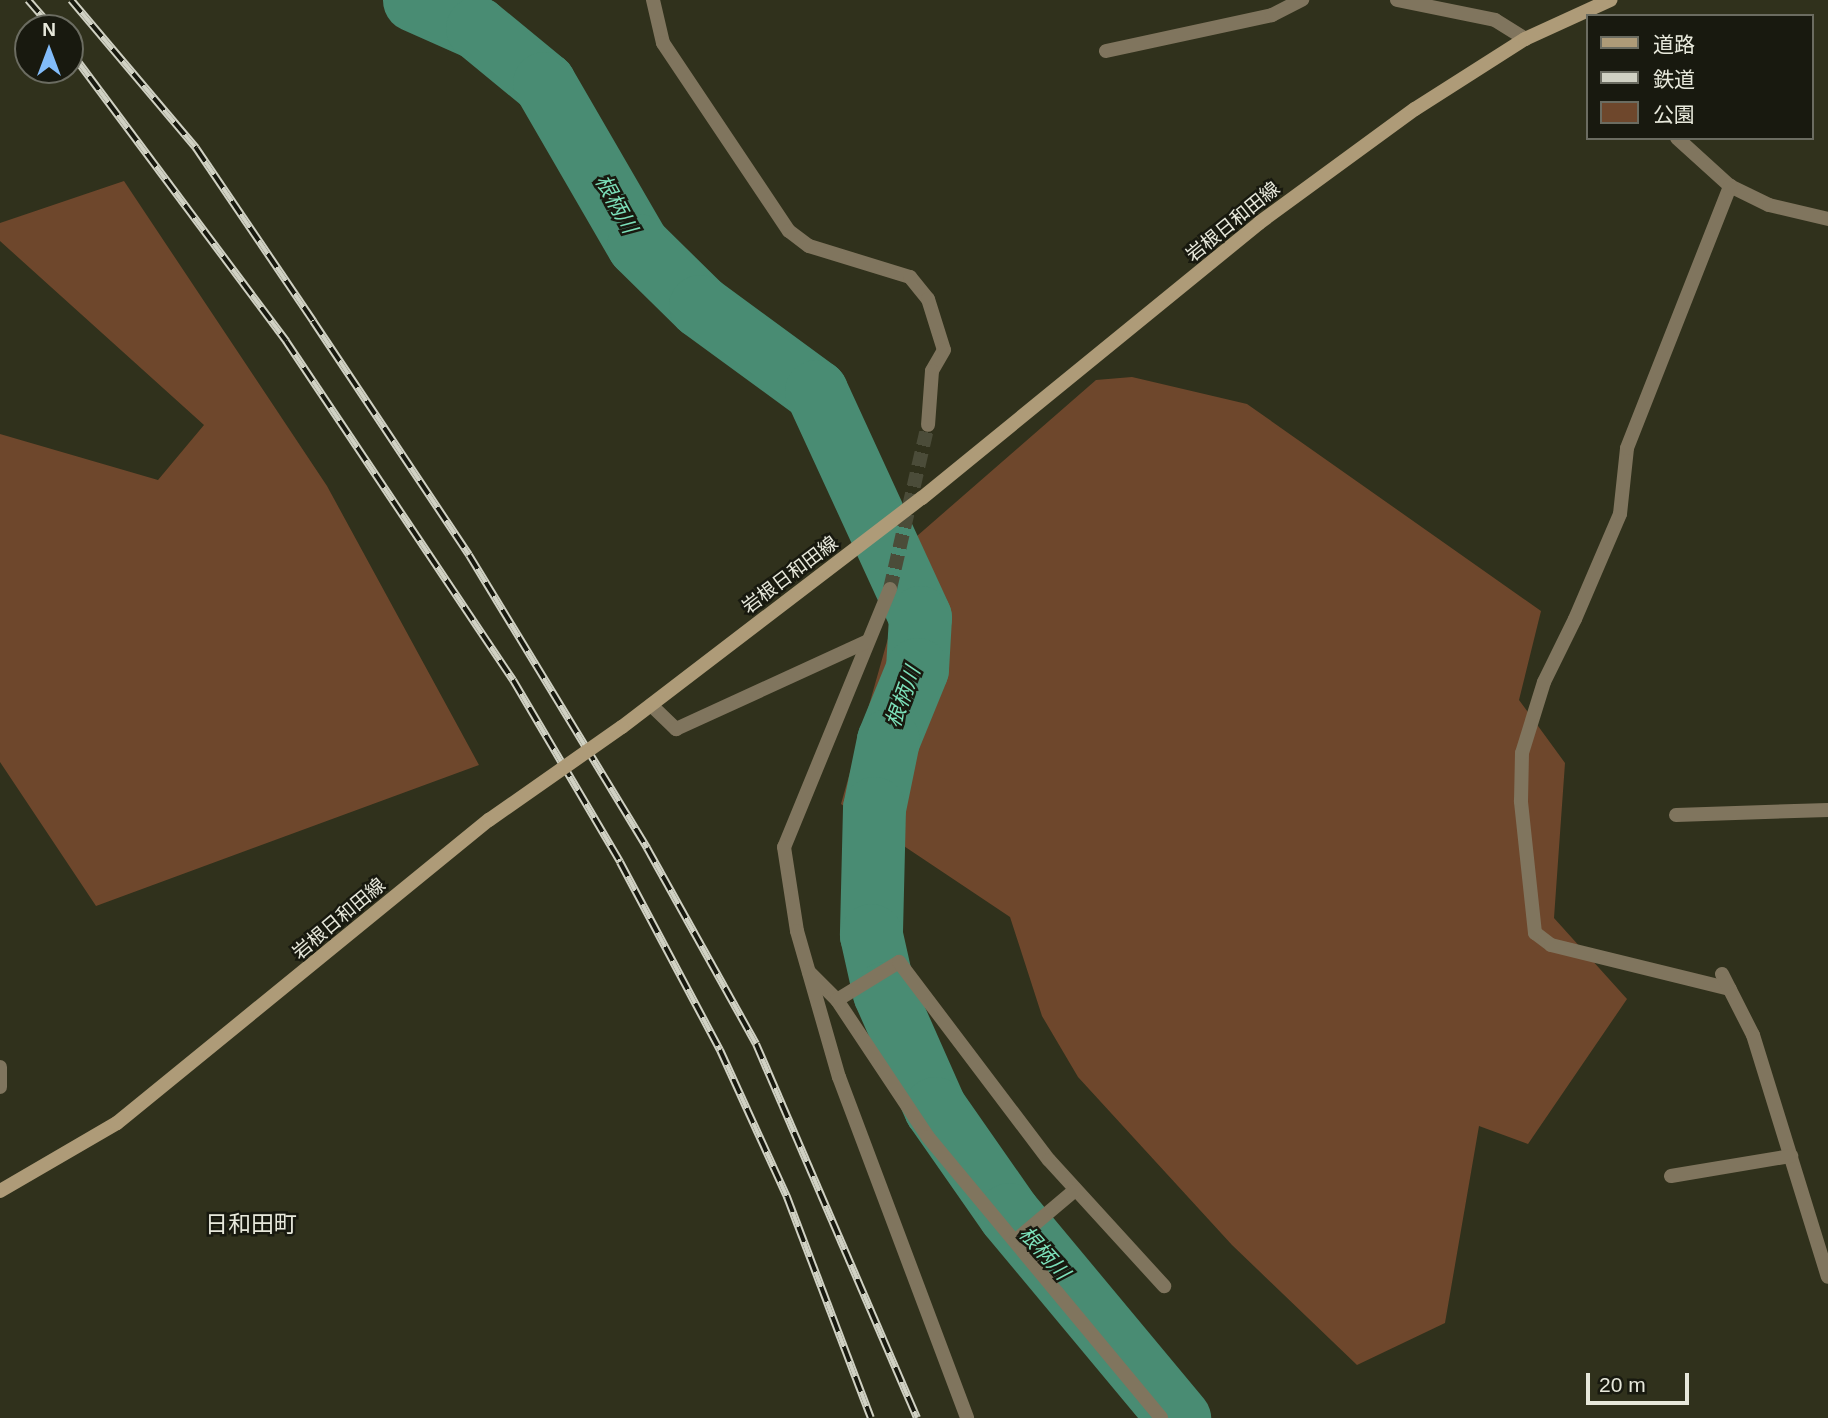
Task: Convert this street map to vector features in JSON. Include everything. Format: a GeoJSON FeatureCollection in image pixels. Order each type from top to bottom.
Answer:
{"type":"FeatureCollection","features":[{"type":"Feature","properties":{"kind":"main road","name":"岩根日和田線"},"geometry":{"type":"LineString","coordinates":[[0,1191],[24,1182],[138,1107],[489,820],[622,727],[922,498],[1259,223],[1415,109],[1525,39],[1587,13],[1610,0]]}},
{"type":"Feature","properties":{"kind":"street"},"geometry":{"type":"LineString","coordinates":[[653,0],[663,43],[789,231],[809,246],[910,277],[928,299],[944,350],[932,371],[928,425]]}},
{"type":"Feature","properties":{"kind":"street"},"geometry":{"type":"LineString","coordinates":[[1106,51],[1272,15],[1302,0]]}},
{"type":"Feature","properties":{"kind":"street"},"geometry":{"type":"LineString","coordinates":[[1397,0],[1494,20],[1525,39]]}},
{"type":"Feature","properties":{"kind":"street"},"geometry":{"type":"LineString","coordinates":[[1679,140],[1730,186],[1769,205],[1828,219]]}},
{"type":"Feature","properties":{"kind":"street"},"geometry":{"type":"LineString","coordinates":[[1730,186],[1628,448],[1620,514],[1575,620],[1545,682],[1522,753],[1521,801],[1535,933],[1551,946],[1730,989]]}},
{"type":"Feature","properties":{"kind":"street"},"geometry":{"type":"LineString","coordinates":[[890,589],[784,847],[808,971],[839,1077],[967,1418]]}},
{"type":"Feature","properties":{"kind":"street"},"geometry":{"type":"LineString","coordinates":[[651,705],[676,729],[868,641]]}},
{"type":"Feature","properties":{"kind":"street"},"geometry":{"type":"LineString","coordinates":[[1676,815],[1828,810]]}},
{"type":"Feature","properties":{"kind":"street"},"geometry":{"type":"LineString","coordinates":[[837,1000],[862,989],[899,962],[1074,1191],[1164,1286]]}},
{"type":"Feature","properties":{"kind":"street"},"geometry":{"type":"LineString","coordinates":[[808,971],[837,1000],[928,1137],[1161,1418]]}},
{"type":"Feature","properties":{"kind":"street"},"geometry":{"type":"LineString","coordinates":[[1722,974],[1753,1035],[1828,1277]]}},
{"type":"Feature","properties":{"kind":"street"},"geometry":{"type":"LineString","coordinates":[[0,1067],[0,1087]]}},
{"type":"Feature","properties":{"kind":"street"},"geometry":{"type":"LineString","coordinates":[[1671,1176],[1791,1156]]}},
{"type":"Feature","properties":{"kind":"street"},"geometry":{"type":"LineString","coordinates":[[1016,1240],[1074,1191]]}},
{"type":"Feature","properties":{"kind":"green space"},"geometry":{"type":"Polygon","coordinates":[[[124,181],[327,486],[479,765],[96,906],[0,762],[0,434],[158,480],[204,425],[0,241],[0,223],[124,181]]]}},
{"type":"Feature","properties":{"kind":"green space"},"geometry":{"type":"Polygon","coordinates":[[[1132,377],[1247,404],[1541,611],[1519,700],[1565,763],[1554,918],[1627,999],[1528,1144],[1479,1126],[1445,1323],[1357,1365],[1232,1245],[1078,1077],[1042,1016],[1010,917],[841,804],[917,536],[1096,380],[1132,377]]]}},
{"type":"Feature","properties":{"kind":"waterway","name":"根柄川"},"geometry":{"type":"LineString","coordinates":[[414,0],[477,28],[544,83],[638,245],[700,306],[816,391],[920,617],[917,669],[888,740],[874,808],[871,935],[884,993],[935,1108],[1009,1214],[1179,1418]]}},
{"type":"Feature","properties":{"kind":"tunnel"},"geometry":{"type":"LineString","coordinates":[[890,589],[928,425]]}},
{"type":"Feature","properties":{"kind":"railway"},"geometry":{"type":"LineString","coordinates":[[28,0],[40,14]]}},
{"type":"Feature","properties":{"kind":"railway"},"geometry":{"type":"LineString","coordinates":[[71,0],[196,148],[469,555],[647,848],[756,1044],[917,1418]]}},
{"type":"Feature","properties":{"kind":"railway"},"geometry":{"type":"LineString","coordinates":[[84,70],[286,341],[513,680],[620,862],[720,1050],[787,1197],[871,1418]]}},
{"type":"Feature","properties":{"kind":"district","name":"日和田町"},"geometry":{"type":"Point","coordinates":[251,1224]}}]}
